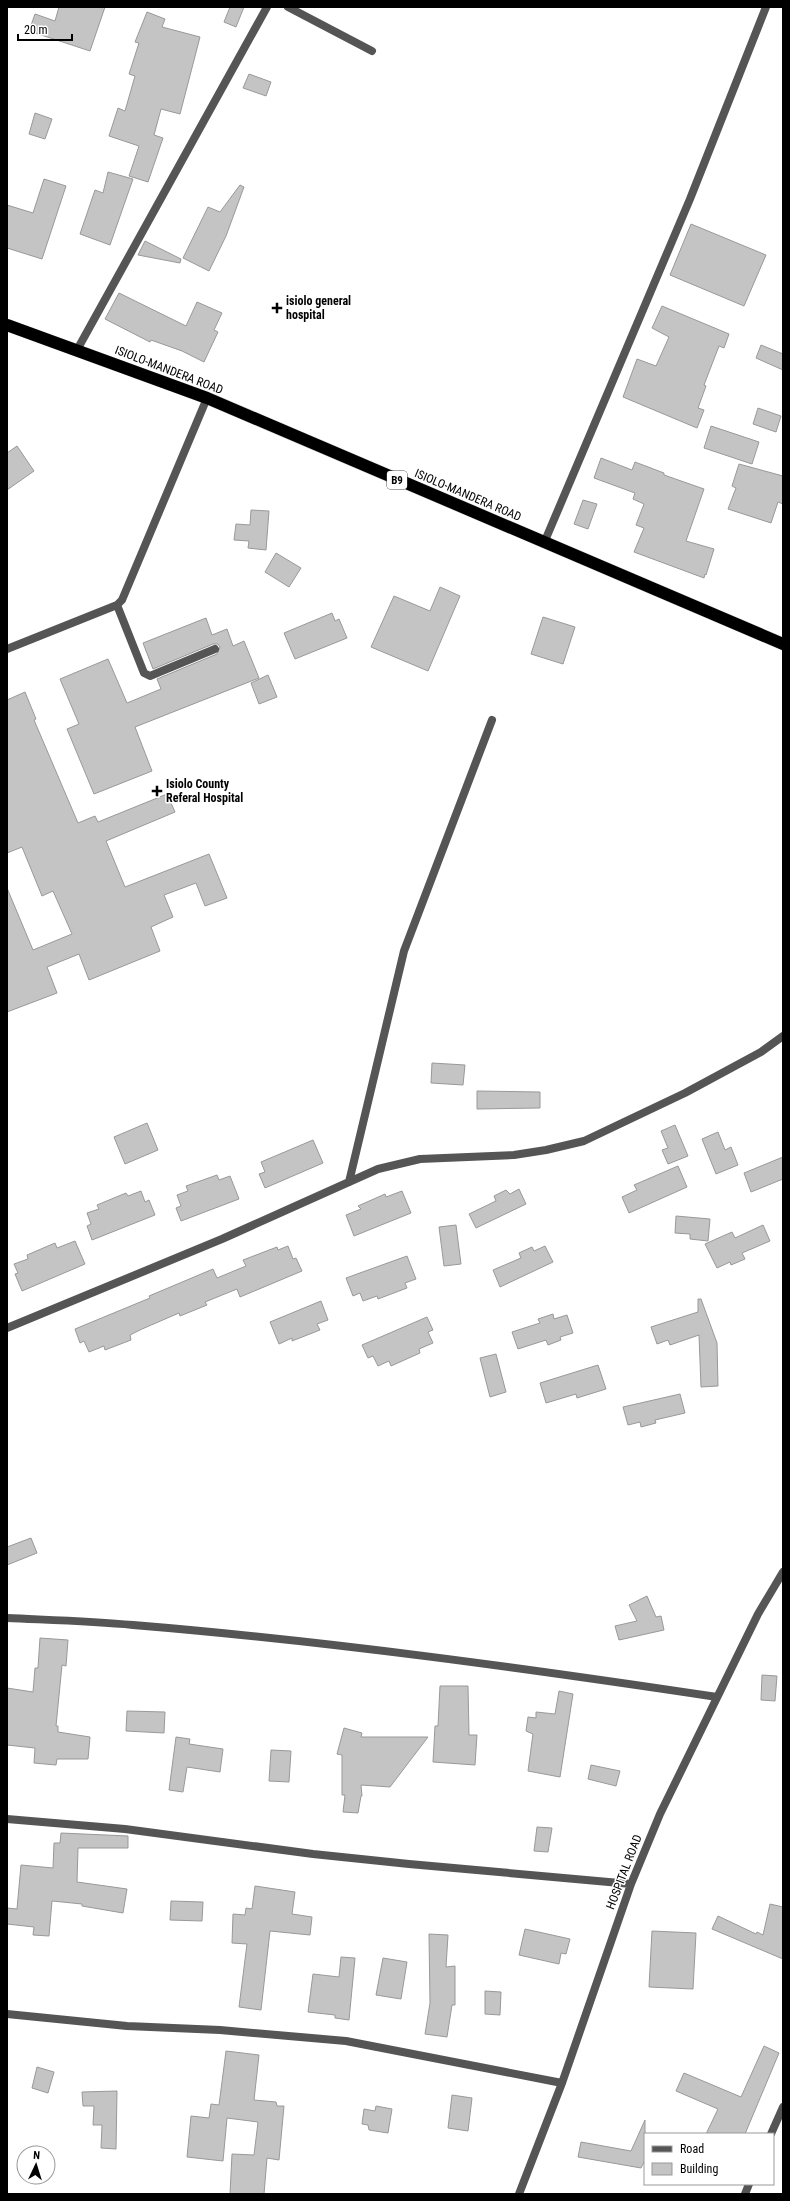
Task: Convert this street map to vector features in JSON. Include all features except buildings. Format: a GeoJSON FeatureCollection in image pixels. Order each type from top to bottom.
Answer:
{"type":"FeatureCollection","features":[{"type":"Feature","properties":{"kind":"highway","name":"ISIOLO-MANDERA ROAD"},"geometry":{"type":"LineString","coordinates":[[7,325],[207,398],[783,644]]}},
{"type":"Feature","properties":{"kind":"street"},"geometry":{"type":"LineString","coordinates":[[77,350],[267,7]]}},
{"type":"Feature","properties":{"kind":"street"},"geometry":{"type":"LineString","coordinates":[[288,7],[372,51]]}},
{"type":"Feature","properties":{"kind":"street"},"geometry":{"type":"LineString","coordinates":[[544,543],[690,199],[766,7]]}},
{"type":"Feature","properties":{"kind":"street"},"geometry":{"type":"LineString","coordinates":[[7,649],[117,605],[122,600],[207,398]]}},
{"type":"Feature","properties":{"kind":"street"},"geometry":{"type":"LineString","coordinates":[[117,605],[144,673],[150,676],[215,649]]}},
{"type":"Feature","properties":{"kind":"street"},"geometry":{"type":"LineString","coordinates":[[349,1182],[404,951],[492,720]]}},
{"type":"Feature","properties":{"kind":"street"},"geometry":{"type":"LineString","coordinates":[[7,1328],[222,1238],[378,1169],[420,1159],[514,1155],[546,1150],[584,1141],[685,1092],[761,1052],[783,1036]]}},
{"type":"Feature","properties":{"kind":"street","name":"HOSPITAL ROAD"},"geometry":{"type":"LineString","coordinates":[[519,2194],[562,2083],[632,1884],[660,1814],[758,1614],[783,1572]]}},
{"type":"Feature","properties":{"kind":"street"},"geometry":{"type":"LineString","coordinates":[[7,1618],[132,1625],[357,1648],[518,1667],[717,1697]]}},
{"type":"Feature","properties":{"kind":"street"},"geometry":{"type":"LineString","coordinates":[[7,1819],[125,1829],[313,1854],[395,1863],[632,1884]]}},
{"type":"Feature","properties":{"kind":"street"},"geometry":{"type":"LineString","coordinates":[[7,2014],[127,2026],[220,2030],[346,2041],[562,2083]]}},
{"type":"Feature","properties":{"kind":"street"},"geometry":{"type":"LineString","coordinates":[[771,2133],[783,2107]]}},
{"type":"Feature","properties":{"kind":"place","name":"isiolo general hospital"},"geometry":{"type":"Point","coordinates":[277,308]}},
{"type":"Feature","properties":{"kind":"place","name":"Isiolo County Referal Hospital"},"geometry":{"type":"Point","coordinates":[157,791]}}]}
